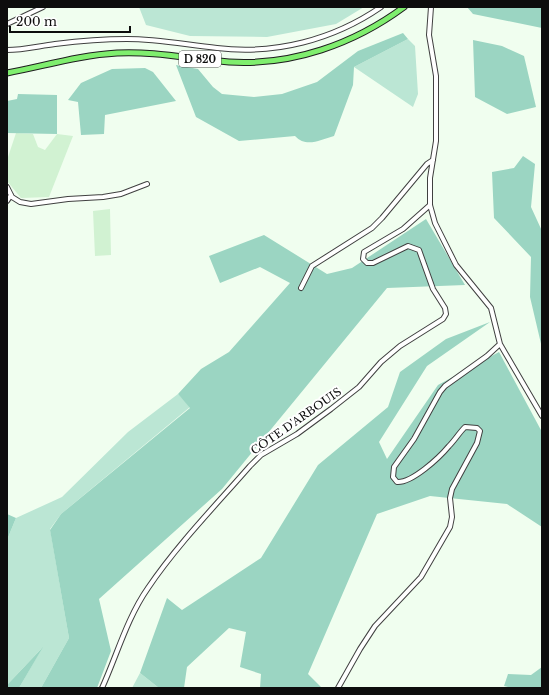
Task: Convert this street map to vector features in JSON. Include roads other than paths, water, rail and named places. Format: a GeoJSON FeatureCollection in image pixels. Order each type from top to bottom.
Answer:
{"type":"FeatureCollection","features":[{"type":"Feature","properties":{"kind":"main road","name":"D 820"},"geometry":{"type":"LineString","coordinates":[[7,73],[70,59],[117,53],[166,55],[231,62],[287,58],[339,44],[364,33],[404,7]]}},
{"type":"Feature","properties":{"kind":"street"},"geometry":{"type":"LineString","coordinates":[[7,24],[43,7]]}},
{"type":"Feature","properties":{"kind":"street"},"geometry":{"type":"LineString","coordinates":[[7,50],[100,40],[128,39],[155,40],[218,48],[277,48],[305,42],[336,32],[362,19],[381,7]]}},
{"type":"Feature","properties":{"kind":"street"},"geometry":{"type":"LineString","coordinates":[[431,7],[429,35],[436,76],[436,141],[430,178],[430,205],[435,223],[456,264],[474,290],[491,308],[500,344],[542,416]]}},
{"type":"Feature","properties":{"kind":"street"},"geometry":{"type":"LineString","coordinates":[[301,288],[312,266],[377,223],[427,164],[433,160]]}},
{"type":"Feature","properties":{"kind":"street"},"geometry":{"type":"LineString","coordinates":[[7,187],[11,195],[20,202],[31,204],[61,199],[103,197],[121,194],[148,184]]}},
{"type":"Feature","properties":{"kind":"street"},"geometry":{"type":"LineString","coordinates":[[7,202],[11,195]]}},
{"type":"Feature","properties":{"kind":"street","name":"CÔTE D'ARBOUIS"},"geometry":{"type":"LineString","coordinates":[[102,688],[121,640],[148,588],[169,560],[250,466],[261,455],[297,434],[359,387],[381,362],[400,346],[443,319],[446,314],[445,308],[433,289],[418,250],[408,246],[374,263],[367,263],[363,259],[364,252],[403,229],[430,205]]}},
{"type":"Feature","properties":{"kind":"street"},"geometry":{"type":"LineString","coordinates":[[338,688],[375,626],[421,577],[450,527],[452,517],[450,498],[452,490],[477,443],[480,430],[470,426],[465,427],[449,446],[415,476],[404,482],[397,482],[393,477],[394,467],[414,439],[440,392],[445,386],[487,356],[500,344]]}}]}
